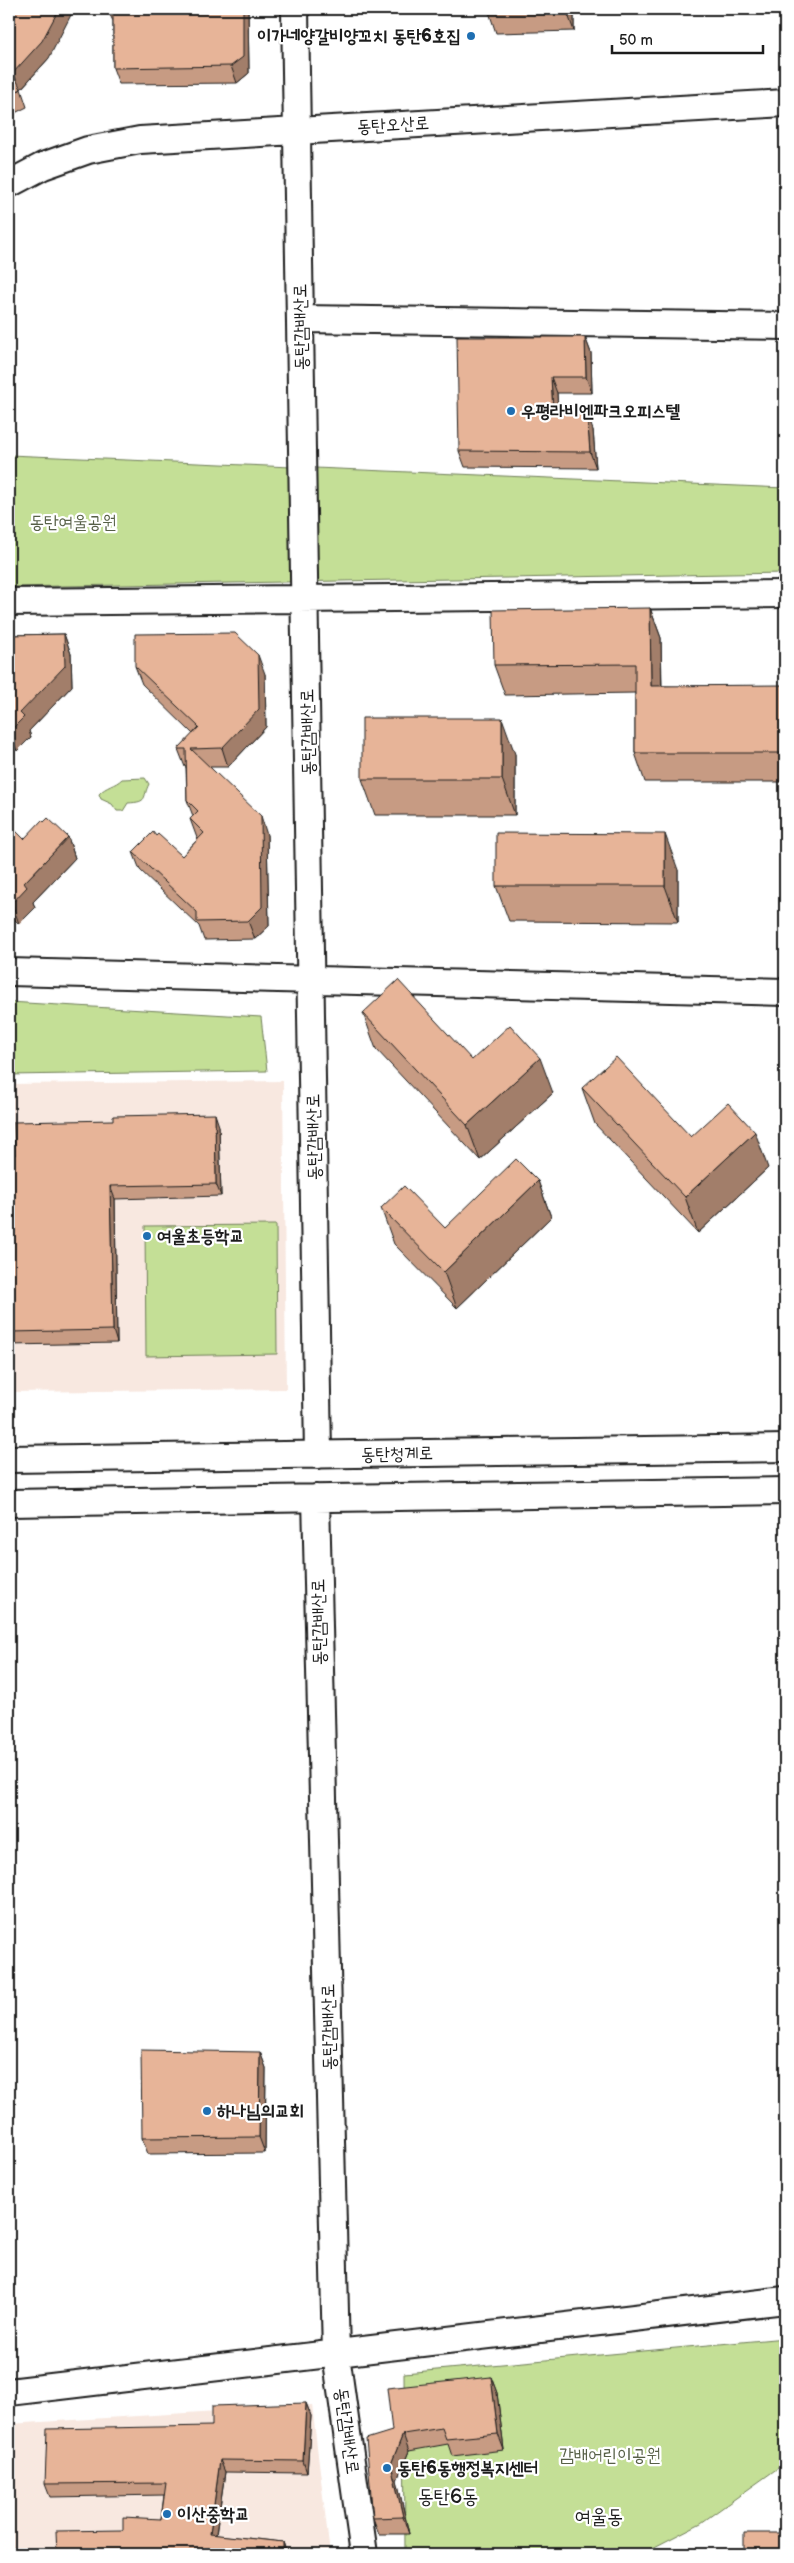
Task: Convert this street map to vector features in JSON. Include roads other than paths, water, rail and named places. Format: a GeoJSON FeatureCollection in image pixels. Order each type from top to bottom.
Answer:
{"type":"FeatureCollection","features":[{"type":"Feature","properties":{"kind":"street","name":"동탄감배산로"},"geometry":{"type":"LineString","coordinates":[[295,9],[312,980],[318,1455]]}},
{"type":"Feature","properties":{"kind":"street","name":"동탄오산로"},"geometry":{"type":"LineString","coordinates":[[9,184],[44,166],[96,148],[140,140],[785,103]]}},
{"type":"Feature","properties":{"kind":"street"},"geometry":{"type":"LineString","coordinates":[[301,319],[785,326]]}},
{"type":"Feature","properties":{"kind":"street"},"geometry":{"type":"LineString","coordinates":[[9,602],[785,594]]}},
{"type":"Feature","properties":{"kind":"street"},"geometry":{"type":"LineString","coordinates":[[9,972],[785,992]]}},
{"type":"Feature","properties":{"kind":"street","name":"동탄청계로"},"geometry":{"type":"LineString","coordinates":[[9,1459],[785,1448]]}},
{"type":"Feature","properties":{"kind":"street"},"geometry":{"type":"LineString","coordinates":[[9,1503],[785,1491]]}},
{"type":"Feature","properties":{"kind":"street","name":"동탄감배산로"},"geometry":{"type":"LineString","coordinates":[[316,1498],[336,2355],[364,2554]]}},
{"type":"Feature","properties":{"kind":"street"},"geometry":{"type":"LineString","coordinates":[[9,2392],[336,2355],[785,2300]]}},
{"type":"Feature","properties":{"kind":"place","name":"이가네양갈비양꼬치 동탄6호집"},"geometry":{"type":"Point","coordinates":[471,36]}},
{"type":"Feature","properties":{"kind":"place","name":"우평라비엔파크오피스텔"},"geometry":{"type":"Point","coordinates":[511,411]}},
{"type":"Feature","properties":{"kind":"place","name":"여울초등학교"},"geometry":{"type":"Point","coordinates":[147,1236]}},
{"type":"Feature","properties":{"kind":"place","name":"하나님의교회"},"geometry":{"type":"Point","coordinates":[207,2111]}},
{"type":"Feature","properties":{"kind":"place","name":"동탄6동행정복지센터"},"geometry":{"type":"Point","coordinates":[387,2468]}},
{"type":"Feature","properties":{"kind":"place","name":"이산중학교"},"geometry":{"type":"Point","coordinates":[167,2514]}},
{"type":"Feature","properties":{"kind":"district","name":"동탄6동"},"geometry":{"type":"Point","coordinates":[448,2497]}},
{"type":"Feature","properties":{"kind":"district","name":"여울동"},"geometry":{"type":"Point","coordinates":[599,2517]}},
{"type":"Feature","properties":{"kind":"park label","name":"동탄여울공원"},"geometry":{"type":"Point","coordinates":[73,522]}},
{"type":"Feature","properties":{"kind":"park label","name":"감배어린이공원"},"geometry":{"type":"Point","coordinates":[610,2455]}}]}
